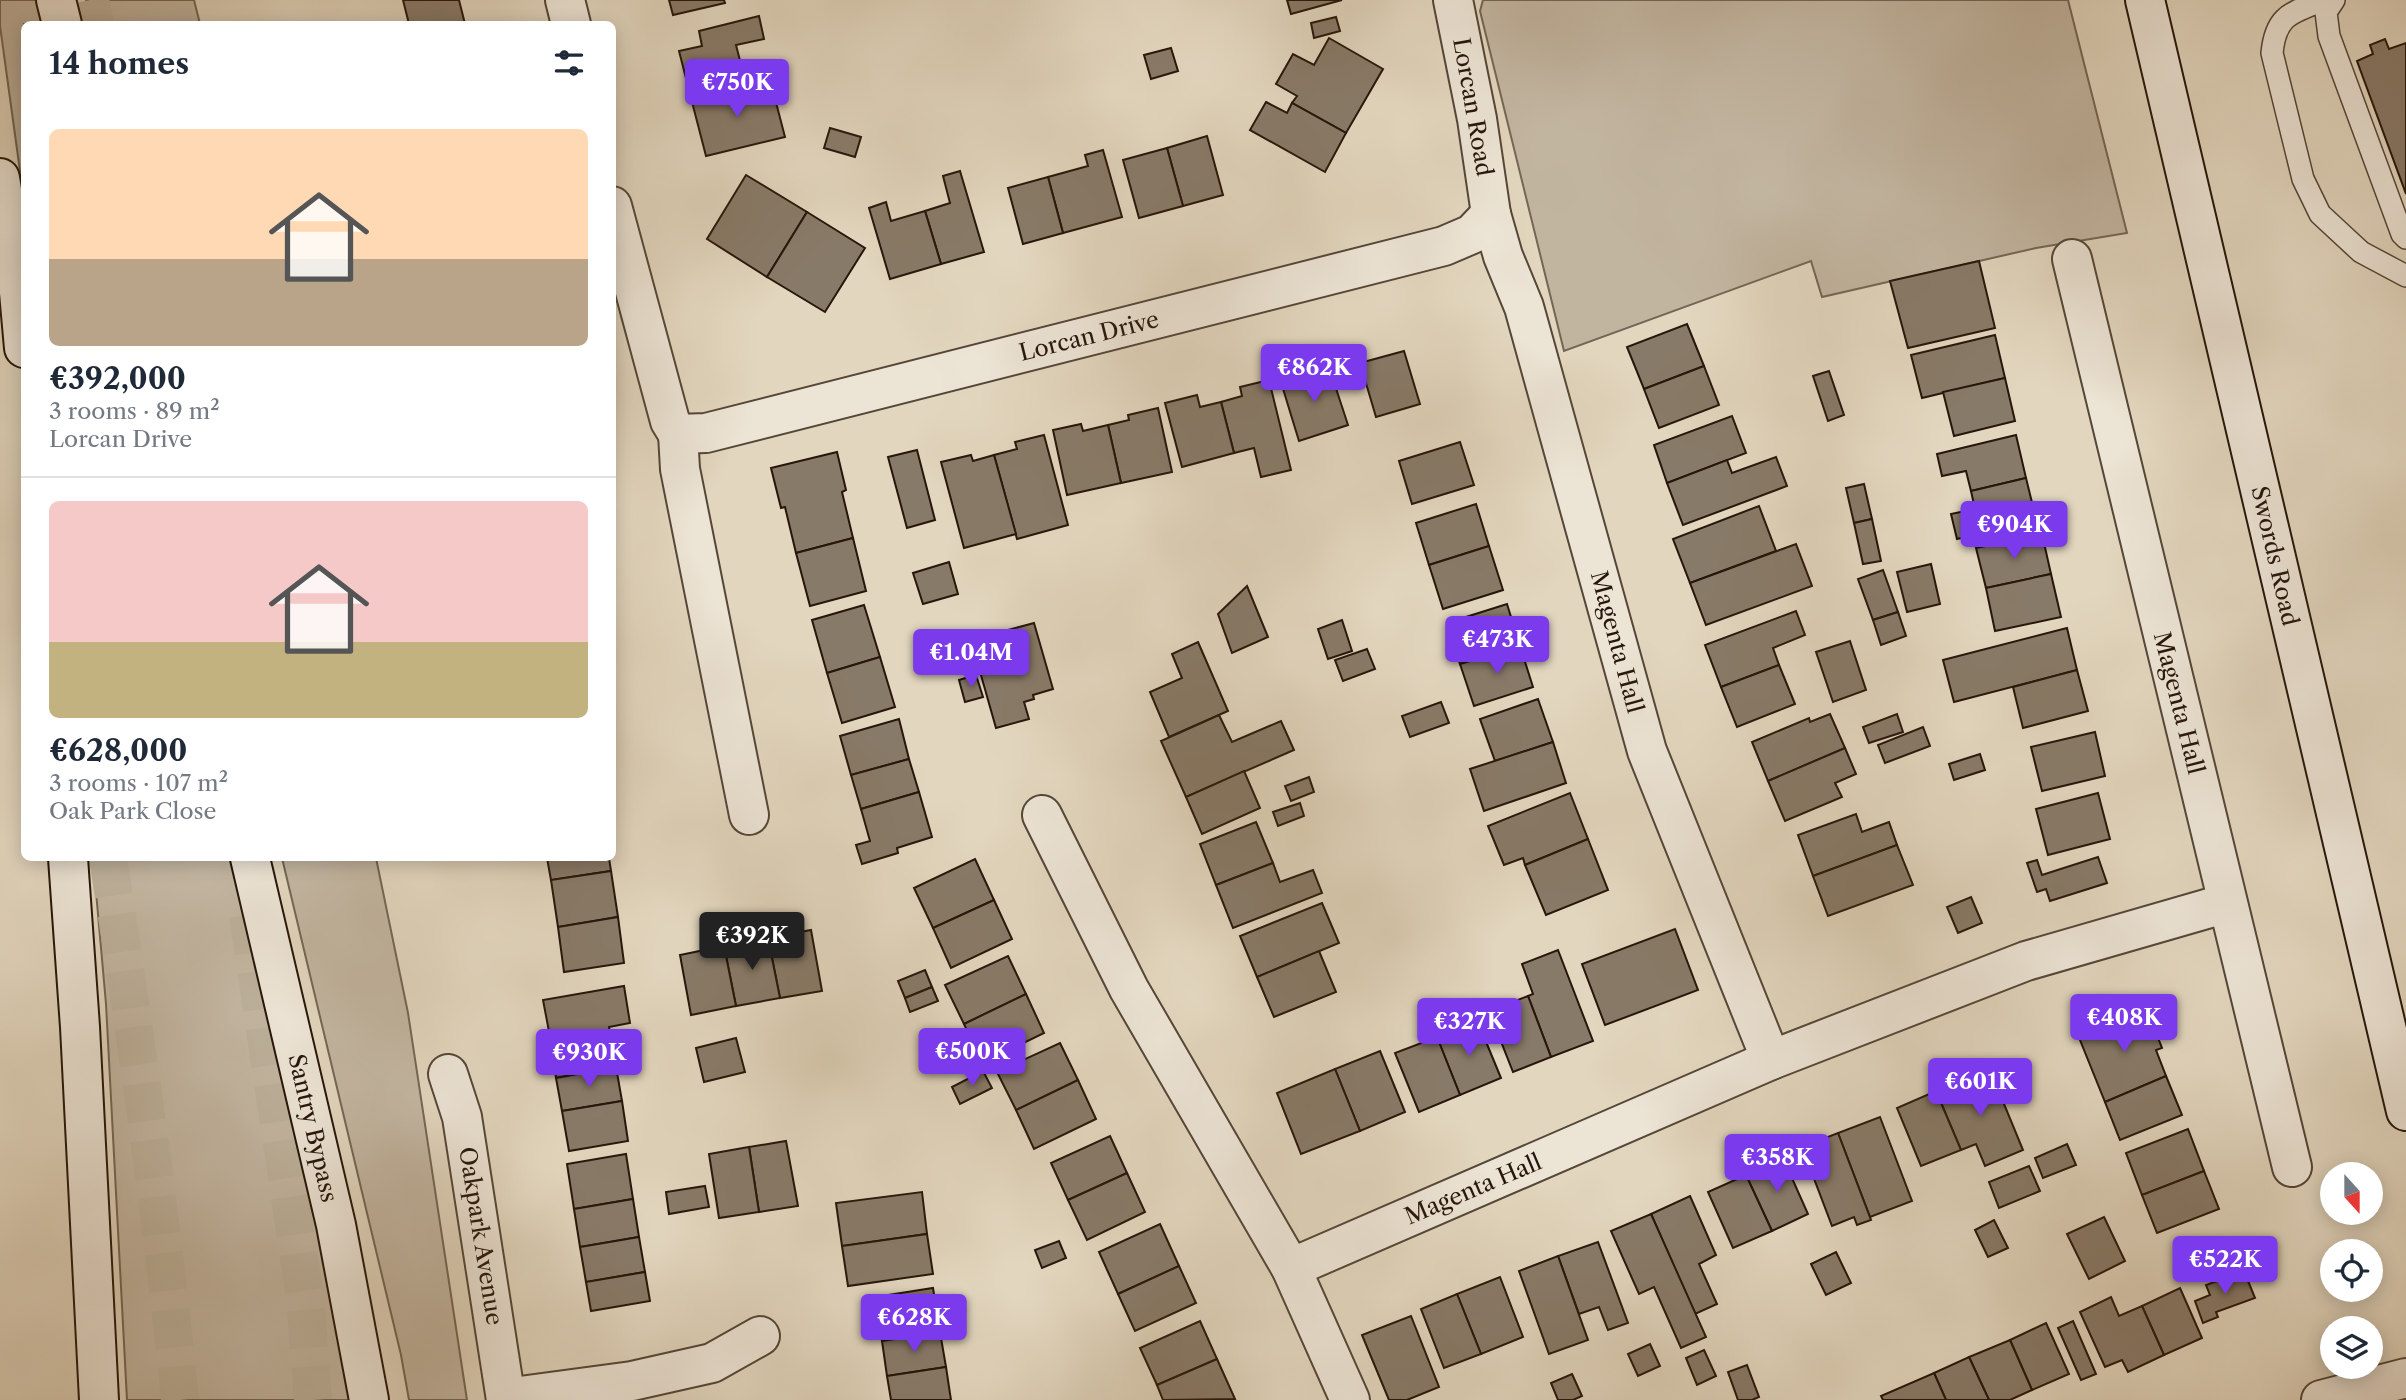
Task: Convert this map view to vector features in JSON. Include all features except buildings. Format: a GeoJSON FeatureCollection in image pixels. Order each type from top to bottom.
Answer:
{"type":"FeatureCollection","features":[{"type":"Feature","properties":{"kind":"street"},"geometry":{"type":"LineString","coordinates":[[56,0],[61,21]]}},
{"type":"Feature","properties":{"kind":"street"},"geometry":{"type":"LineString","coordinates":[[565,0],[569,21]]}},
{"type":"Feature","properties":{"kind":"street","name":"Lorcan Road"},"geometry":{"type":"LineString","coordinates":[[1453,0],[1478,119],[1491,214]]}},
{"type":"Feature","properties":{"kind":"street","name":"Swords Road"},"geometry":{"type":"LineString","coordinates":[[2145,0],[2406,1111]]}},
{"type":"Feature","properties":{"kind":"street"},"geometry":{"type":"LineString","coordinates":[[0,178],[21,314]]}},
{"type":"Feature","properties":{"kind":"street","name":"Lorcan Drive"},"geometry":{"type":"LineString","coordinates":[[678,434],[706,433],[1444,246],[1472,234],[1491,214]]}},
{"type":"Feature","properties":{"kind":"street","name":"Magenta Hall"},"geometry":{"type":"LineString","coordinates":[[1491,214],[1503,256],[1524,307],[1647,751],[1770,1060]]}},
{"type":"Feature","properties":{"kind":"street"},"geometry":{"type":"LineString","coordinates":[[616,221],[670,421],[678,434],[680,469],[749,815]]}},
{"type":"Feature","properties":{"kind":"street","name":"Magenta Hall"},"geometry":{"type":"LineString","coordinates":[[2072,259],[2292,1167]]}},
{"type":"Feature","properties":{"kind":"street"},"geometry":{"type":"LineString","coordinates":[[1042,815],[1129,989],[1291,1268],[1350,1400]]}},
{"type":"Feature","properties":{"kind":"street"},"geometry":{"type":"LineString","coordinates":[[68,861],[80,1027],[99,1400]]}},
{"type":"Feature","properties":{"kind":"street","name":"Santry Bypass"},"geometry":{"type":"LineString","coordinates":[[251,861],[336,1225],[369,1400]]}},
{"type":"Feature","properties":{"kind":"street","name":"Magenta Hall"},"geometry":{"type":"LineString","coordinates":[[1291,1268],[1770,1060],[2026,961],[2227,903]]}},
{"type":"Feature","properties":{"kind":"street","name":"Oakpark Avenue"},"geometry":{"type":"LineString","coordinates":[[448,1074],[462,1117],[506,1399]]}},
{"type":"Feature","properties":{"kind":"street"},"geometry":{"type":"LineString","coordinates":[[506,1399],[632,1381],[712,1363],[760,1336]]}},
{"type":"Feature","properties":{"kind":"street"},"geometry":{"type":"LineString","coordinates":[[2321,1400],[2406,1378]]}},
{"type":"Feature","properties":{"kind":"lane"},"geometry":{"type":"LineString","coordinates":[[2324,0],[2280,21],[2274,34],[2273,53],[2303,179],[2320,214],[2361,252],[2406,276]]}},
{"type":"Feature","properties":{"kind":"lane"},"geometry":{"type":"LineString","coordinates":[[2334,0],[2326,12],[2329,36],[2402,234],[2406,238]]}},
{"type":"Feature","properties":{"kind":"shaded area"},"geometry":{"type":"Polygon","coordinates":[[[0,0],[37,0],[42,21],[21,21],[21,178],[0,26],[0,0]]]}},
{"type":"Feature","properties":{"kind":"shaded area"},"geometry":{"type":"Polygon","coordinates":[[[86,0],[194,0],[199,21],[91,21],[86,0]]]}},
{"type":"Feature","properties":{"kind":"shaded area"},"geometry":{"type":"Polygon","coordinates":[[[1483,0],[2068,0],[2127,233],[2036,248],[1822,297],[1811,261],[1564,351],[1480,11],[1483,0]]]}},
{"type":"Feature","properties":{"kind":"shaded area"},"geometry":{"type":"Polygon","coordinates":[[[93,861],[234,861],[320,1229],[354,1400],[127,1400],[106,1004],[93,861]]]}},
{"type":"Feature","properties":{"kind":"shaded area"},"geometry":{"type":"Polygon","coordinates":[[[283,861],[377,861],[408,1013],[467,1400],[409,1400],[401,1355],[283,861]]]}},
{"type":"Feature","properties":{"kind":"tunnel"},"geometry":{"type":"LineString","coordinates":[[90,0],[94,21]]}},
{"type":"Feature","properties":{"kind":"tunnel"},"geometry":{"type":"LineString","coordinates":[[108,861],[148,1129],[180,1400]]}},
{"type":"Feature","properties":{"kind":"tunnel"},"geometry":{"type":"LineString","coordinates":[[248,915],[305,1298],[313,1400]]}}]}
